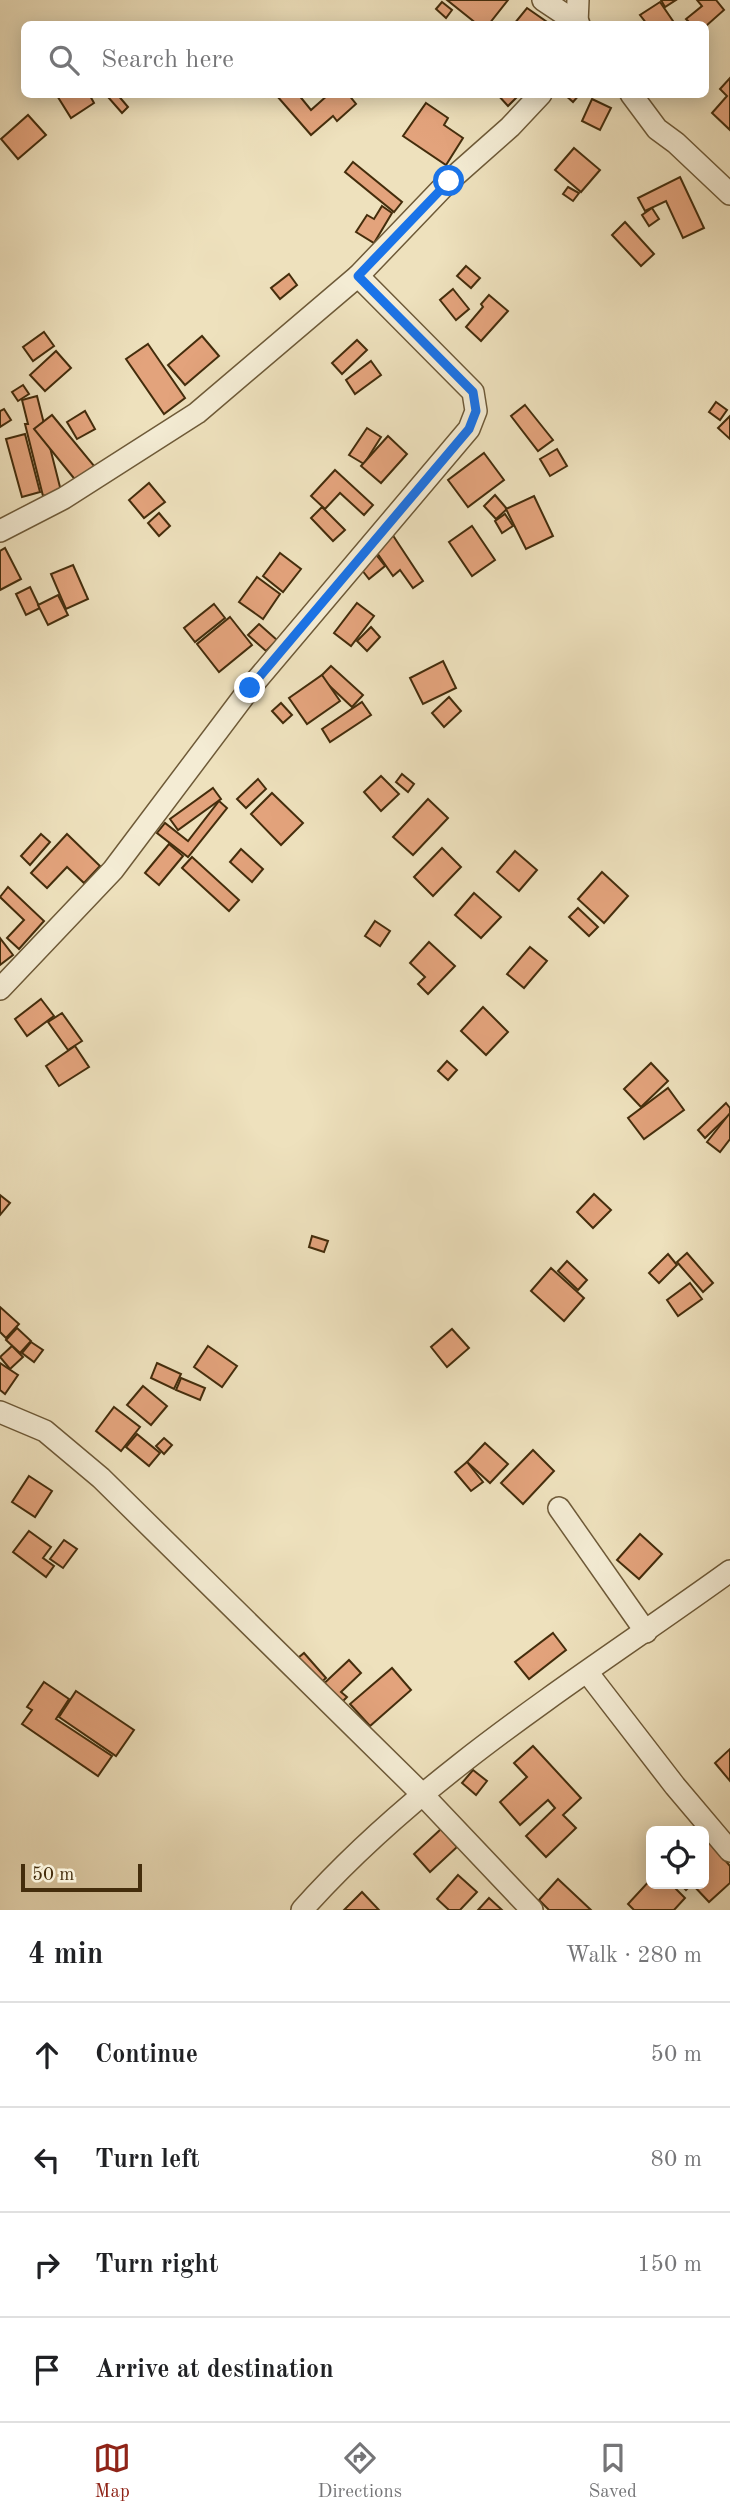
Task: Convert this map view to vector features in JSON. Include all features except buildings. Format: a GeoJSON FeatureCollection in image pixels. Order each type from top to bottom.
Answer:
{"type":"FeatureCollection","features":[{"type":"Feature","properties":{"kind":"street"},"geometry":{"type":"LineString","coordinates":[[543,0],[574,21]]}},
{"type":"Feature","properties":{"kind":"street"},"geometry":{"type":"LineString","coordinates":[[578,0],[578,21]]}},
{"type":"Feature","properties":{"kind":"street"},"geometry":{"type":"LineString","coordinates":[[0,531],[64,498],[197,413],[358,276],[449,181],[510,127],[537,98]]}},
{"type":"Feature","properties":{"kind":"street"},"geometry":{"type":"LineString","coordinates":[[634,98],[657,129],[730,194]]}},
{"type":"Feature","properties":{"kind":"street"},"geometry":{"type":"LineString","coordinates":[[0,989],[113,870],[250,688],[469,429],[476,411],[473,392],[358,276]]}},
{"type":"Feature","properties":{"kind":"street"},"geometry":{"type":"LineString","coordinates":[[0,1412],[45,1431],[101,1478],[422,1794],[532,1910]]}},
{"type":"Feature","properties":{"kind":"street"},"geometry":{"type":"LineString","coordinates":[[559,1508],[646,1632]]}},
{"type":"Feature","properties":{"kind":"street"},"geometry":{"type":"LineString","coordinates":[[302,1910],[372,1838],[422,1794],[505,1730],[730,1571]]}},
{"type":"Feature","properties":{"kind":"street"},"geometry":{"type":"LineString","coordinates":[[587,1672],[675,1786],[730,1851]]}},
{"type":"Feature","properties":{"kind":"route"},"geometry":{"type":"LineString","coordinates":[[250,688],[469,429],[476,411],[473,392],[358,276],[449,181]]}}]}
